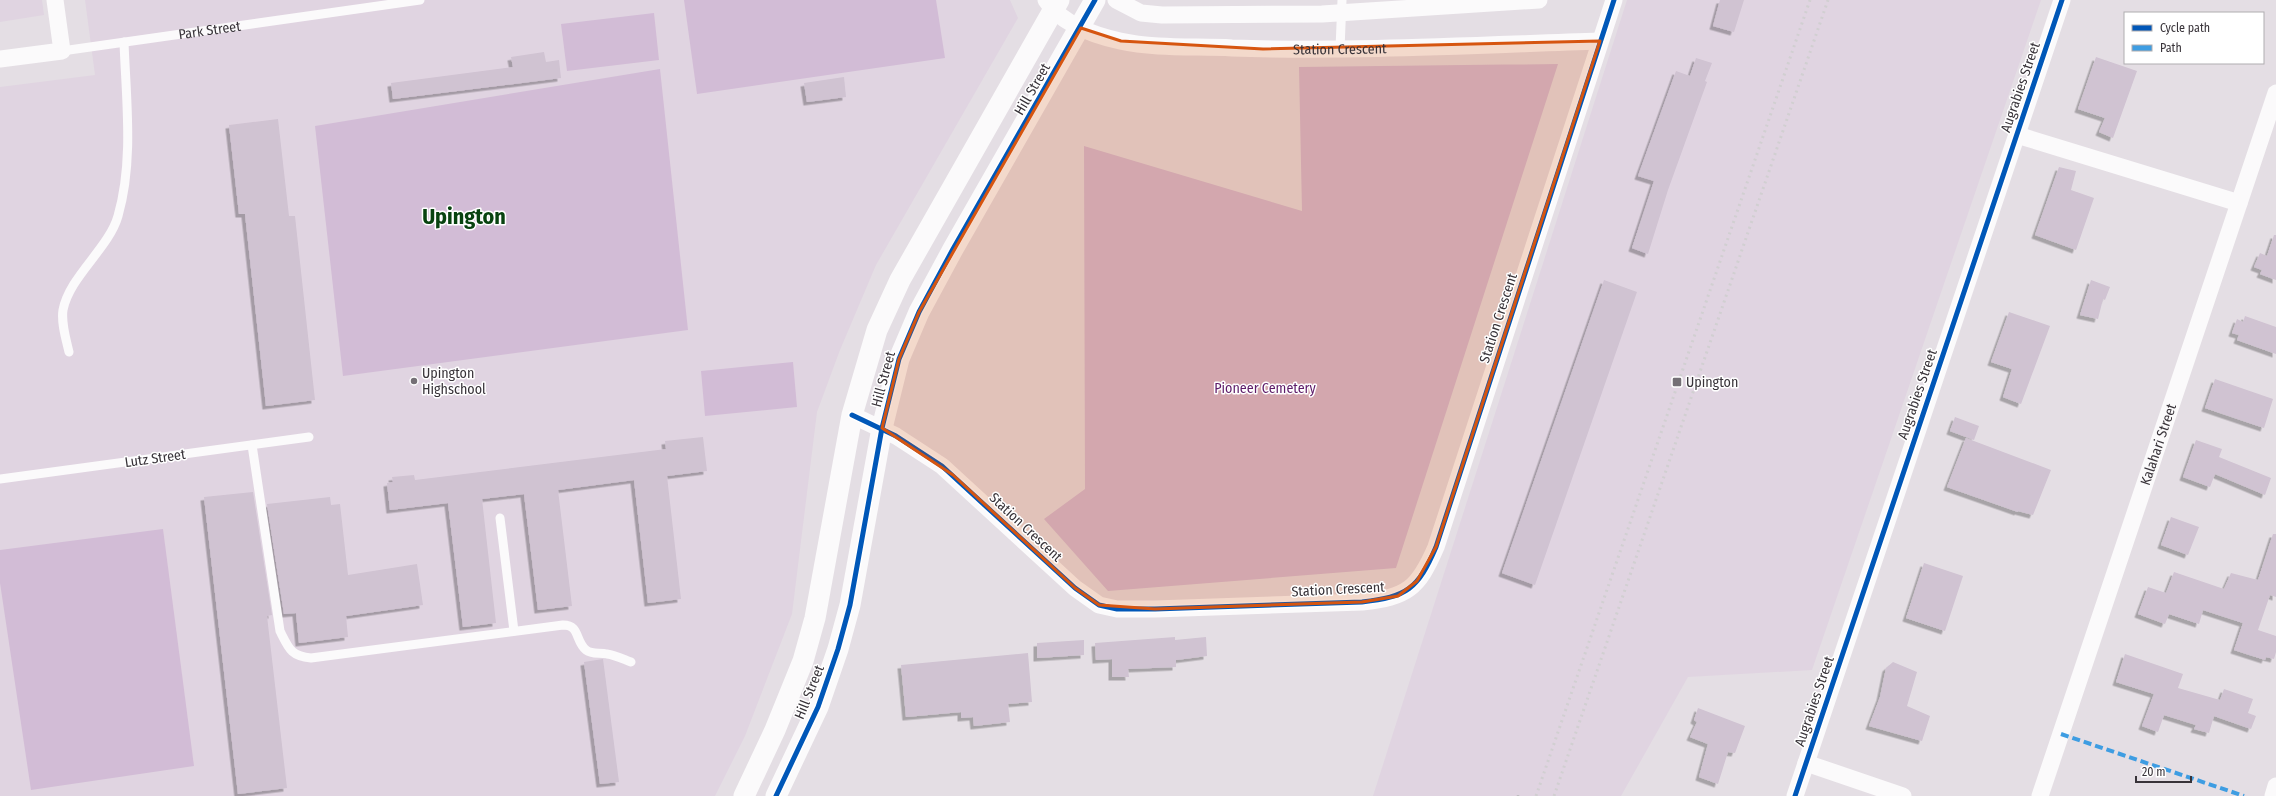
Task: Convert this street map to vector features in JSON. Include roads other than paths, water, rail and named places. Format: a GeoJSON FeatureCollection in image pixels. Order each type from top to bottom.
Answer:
{"type":"FeatureCollection","features":[{"type":"Feature","properties":{"kind":"street"},"geometry":{"type":"LineString","coordinates":[[55,0],[62,51]]}},
{"type":"Feature","properties":{"kind":"street","name":"Hill Street"},"geometry":{"type":"LineString","coordinates":[[776,796],[818,707],[838,649],[850,605],[882,428],[899,359],[919,312],[953,249],[1081,28],[1095,0]]}},
{"type":"Feature","properties":{"kind":"street"},"geometry":{"type":"LineString","coordinates":[[1116,0],[1141,13],[1162,15],[1342,6],[1539,0]]}},
{"type":"Feature","properties":{"kind":"street","name":"Station Crescent"},"geometry":{"type":"LineString","coordinates":[[852,415],[882,428],[928,456],[953,475],[1074,588],[1099,605],[1117,609],[1163,609],[1362,602],[1391,599],[1398,596],[1417,581],[1425,570],[1436,547],[1614,0]]}},
{"type":"Feature","properties":{"kind":"street","name":"Augrabies Street"},"geometry":{"type":"LineString","coordinates":[[1795,796],[2062,0]]}},
{"type":"Feature","properties":{"kind":"street","name":"Hill Street"},"geometry":{"type":"LineString","coordinates":[[744,796],[775,730],[803,661],[818,603],[852,415],[877,330],[892,297],[1053,4]]}},
{"type":"Feature","properties":{"kind":"street","name":"Station Crescent"},"geometry":{"type":"LineString","coordinates":[[1053,4],[1081,28],[1121,41],[1149,44],[1263,49],[1340,49],[1600,41]]}},
{"type":"Feature","properties":{"kind":"street","name":"Park Street"},"geometry":{"type":"LineString","coordinates":[[0,59],[62,51]]}},
{"type":"Feature","properties":{"kind":"street","name":"Kalahari Street"},"geometry":{"type":"LineString","coordinates":[[2040,796],[2276,93]]}},
{"type":"Feature","properties":{"kind":"street"},"geometry":{"type":"LineString","coordinates":[[2017,135],[2239,203]]}},
{"type":"Feature","properties":{"kind":"street"},"geometry":{"type":"LineString","coordinates":[[1806,763],[1903,796]]}},
{"type":"Feature","properties":{"kind":"street"},"geometry":{"type":"LineString","coordinates":[[2273,796],[2276,786]]}},
{"type":"Feature","properties":{"kind":"lane","name":"Park Street"},"geometry":{"type":"LineString","coordinates":[[62,51],[420,0]]}},
{"type":"Feature","properties":{"kind":"lane"},"geometry":{"type":"LineString","coordinates":[[1340,49],[1342,6]]}},
{"type":"Feature","properties":{"kind":"lane"},"geometry":{"type":"LineString","coordinates":[[69,352],[63,323],[63,309],[69,295],[112,232],[118,216],[125,178],[124,42]]}},
{"type":"Feature","properties":{"kind":"lane","name":"Lutz Street"},"geometry":{"type":"LineString","coordinates":[[0,479],[309,437]]}},
{"type":"Feature","properties":{"kind":"lane"},"geometry":{"type":"LineString","coordinates":[[252,444],[280,631],[290,650],[300,657],[311,658],[570,625],[574,628],[581,645],[588,651],[607,654],[631,662]]}},
{"type":"Feature","properties":{"kind":"lane"},"geometry":{"type":"LineString","coordinates":[[500,518],[514,631]]}},
{"type":"Feature","properties":{"kind":"railway"},"geometry":{"type":"LineString","coordinates":[[1536,796],[1810,0]]}},
{"type":"Feature","properties":{"kind":"railway"},"geometry":{"type":"LineString","coordinates":[[1554,796],[1828,0]]}},
{"type":"Feature","properties":{"kind":"place","name":"Upington Highschool"},"geometry":{"type":"Point","coordinates":[414,381]}},
{"type":"Feature","properties":{"kind":"place","name":"Upington"},"geometry":{"type":"Point","coordinates":[1677,382]}},
{"type":"Feature","properties":{"kind":"district","name":"Upington"},"geometry":{"type":"Point","coordinates":[464,216]}},
{"type":"Feature","properties":{"kind":"park label","name":"Pioneer Cemetery"},"geometry":{"type":"Point","coordinates":[1265,388]}}]}
